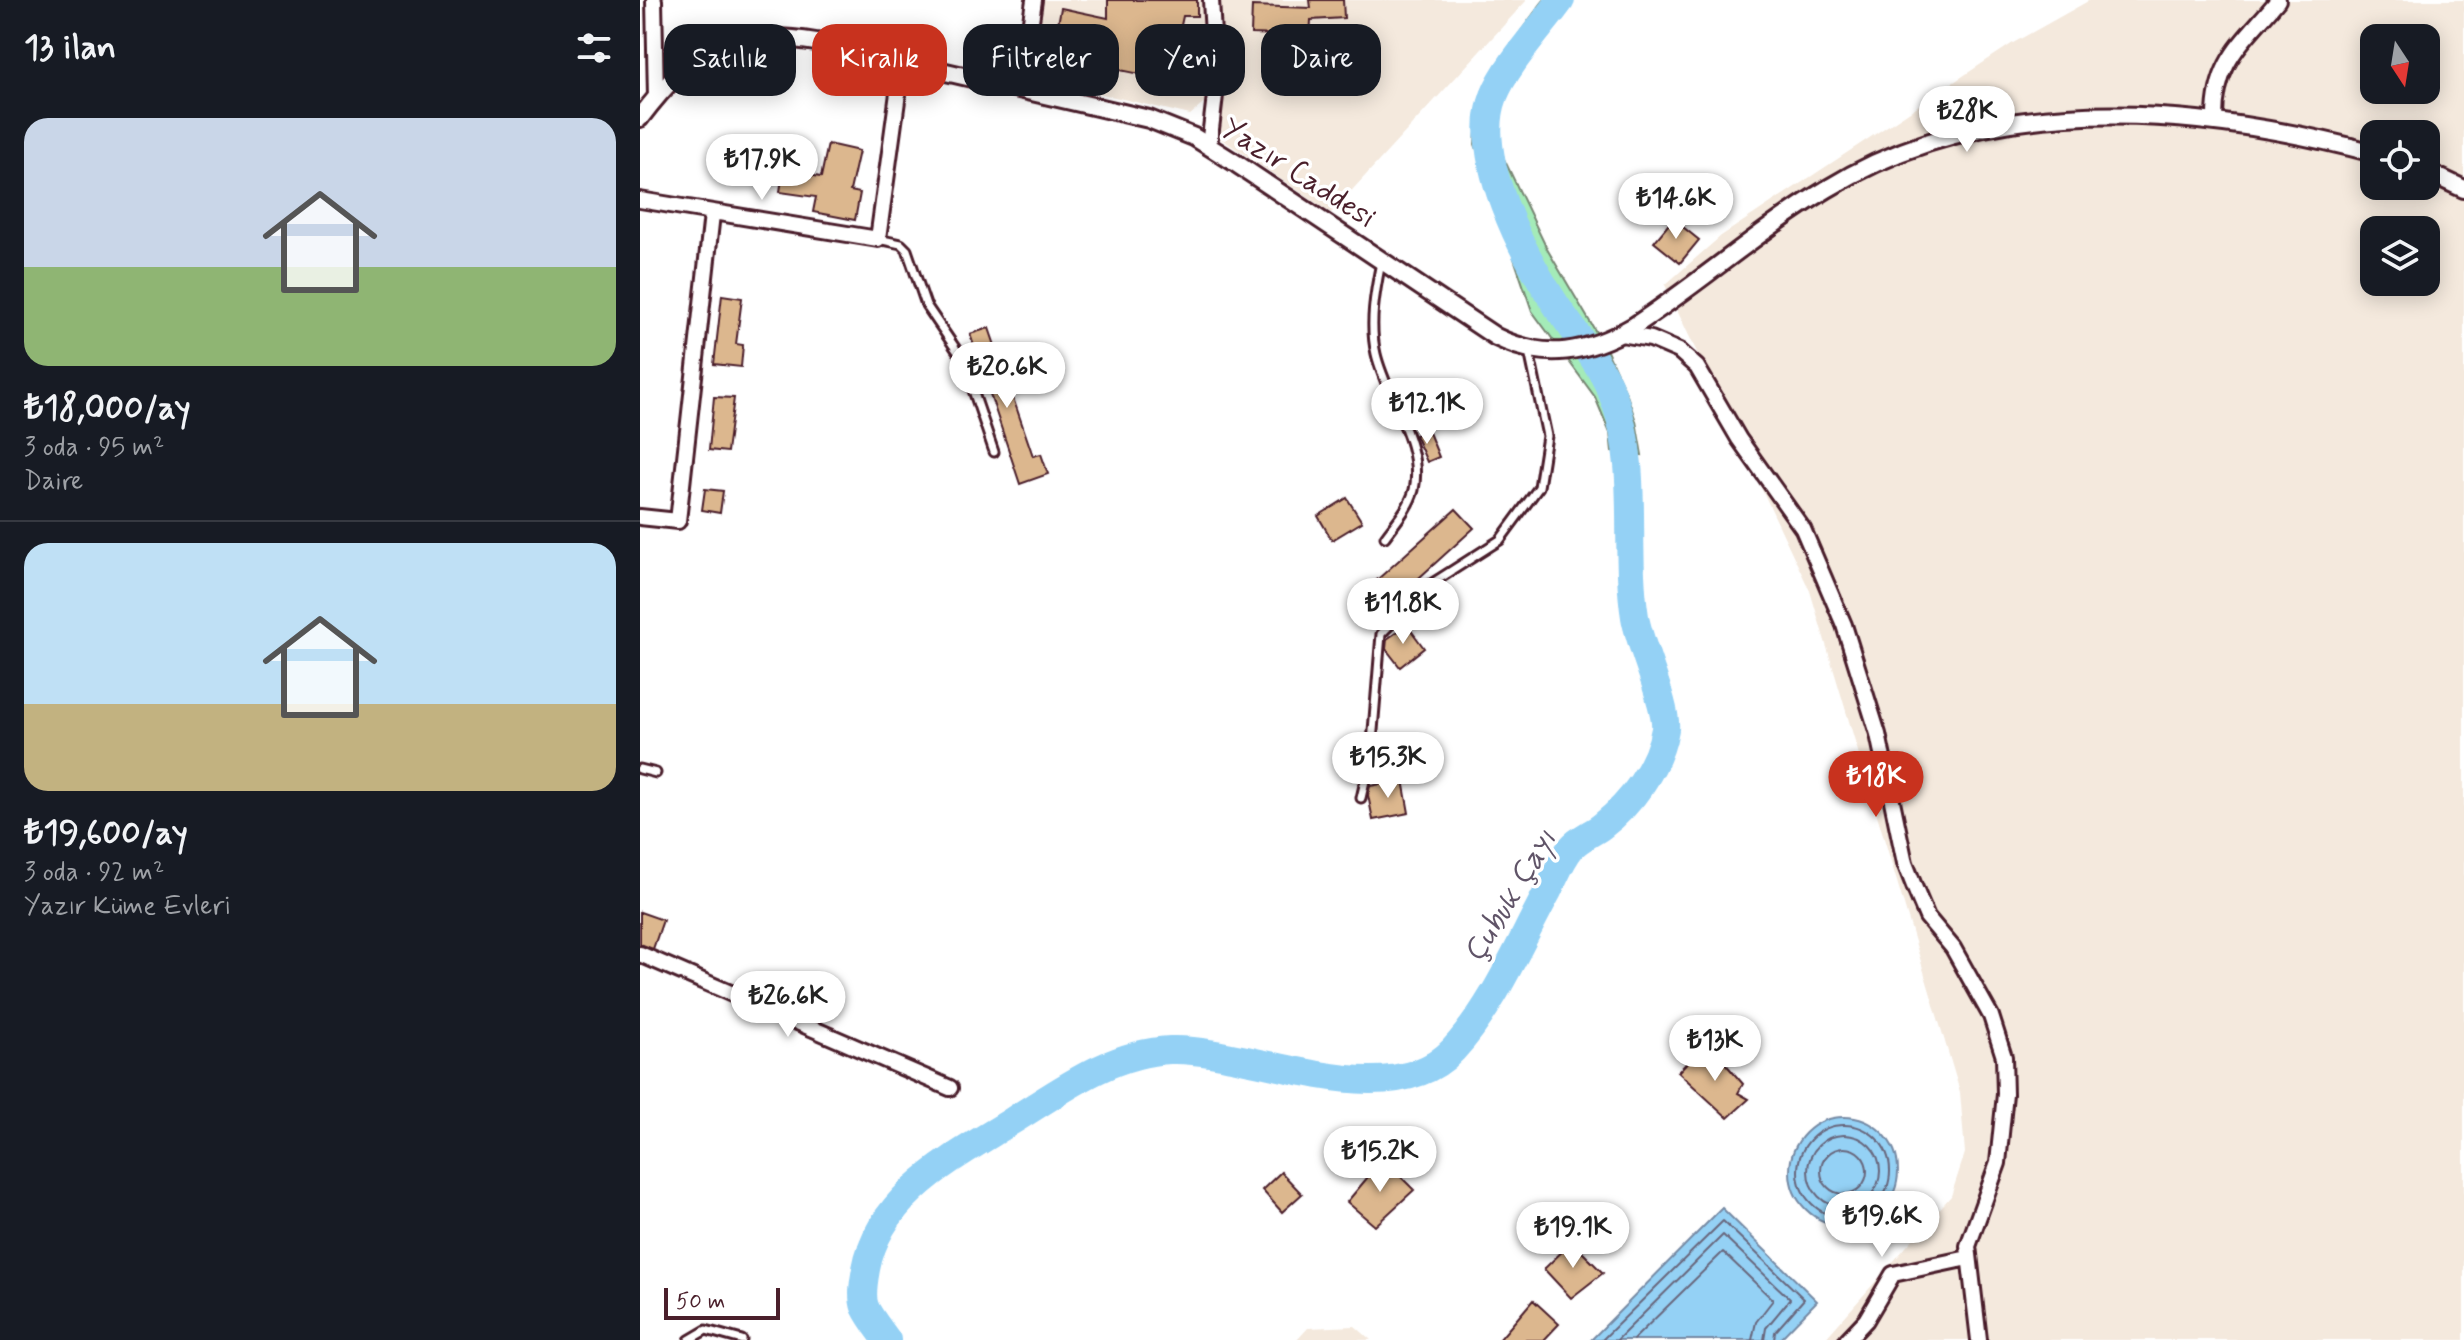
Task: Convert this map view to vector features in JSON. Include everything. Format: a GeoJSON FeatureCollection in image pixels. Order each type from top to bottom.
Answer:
{"type":"FeatureCollection","features":[{"type":"Feature","properties":{"kind":"street"},"geometry":{"type":"LineString","coordinates":[[654,0],[656,97]]}},
{"type":"Feature","properties":{"kind":"street"},"geometry":{"type":"LineString","coordinates":[[1031,24],[1034,0]]}},
{"type":"Feature","properties":{"kind":"street"},"geometry":{"type":"LineString","coordinates":[[1209,146],[1216,87],[1211,0]]}},
{"type":"Feature","properties":{"kind":"street"},"geometry":{"type":"LineString","coordinates":[[2215,121],[2216,87],[2225,64],[2278,0]]}},
{"type":"Feature","properties":{"kind":"street","name":"Yazır Caddesi"},"geometry":{"type":"LineString","coordinates":[[640,118],[674,76],[710,50],[762,36],[812,42]]}},
{"type":"Feature","properties":{"kind":"street"},"geometry":{"type":"LineString","coordinates":[[640,200],[878,239],[898,96]]}},
{"type":"Feature","properties":{"kind":"street","name":"Yazır Caddesi"},"geometry":{"type":"LineString","coordinates":[[1047,96],[1149,119],[1209,146],[1496,337],[1529,351],[1558,352],[1615,336]]}},
{"type":"Feature","properties":{"kind":"street"},"geometry":{"type":"LineString","coordinates":[[1615,336],[1826,190],[1898,155],[1988,128],[2045,119],[2134,115],[2215,121],[2360,150]]}},
{"type":"Feature","properties":{"kind":"street"},"geometry":{"type":"LineString","coordinates":[[2440,178],[2464,189]]}},
{"type":"Feature","properties":{"kind":"street"},"geometry":{"type":"LineString","coordinates":[[640,517],[678,521],[712,214]]}},
{"type":"Feature","properties":{"kind":"street"},"geometry":{"type":"LineString","coordinates":[[1615,336],[1651,339],[1679,351],[1697,367],[1739,439],[1803,529],[1826,579],[1853,652],[1878,734],[1905,863],[1927,917],[1953,948],[1991,1016],[2004,1057],[2005,1094],[2001,1149],[1993,1180],[1971,1234],[1968,1258],[1979,1340]]}},
{"type":"Feature","properties":{"kind":"street"},"geometry":{"type":"LineString","coordinates":[[640,954],[950,1088]]}},
{"type":"Feature","properties":{"kind":"street"},"geometry":{"type":"LineString","coordinates":[[1847,1340],[1866,1320],[1893,1274],[1968,1258]]}},
{"type":"Feature","properties":{"kind":"lane"},"geometry":{"type":"LineString","coordinates":[[878,239],[901,244],[912,259],[926,305],[962,358],[994,452]]}},
{"type":"Feature","properties":{"kind":"lane"},"geometry":{"type":"LineString","coordinates":[[1382,260],[1374,309],[1375,350],[1416,468],[1407,507],[1385,537]]}},
{"type":"Feature","properties":{"kind":"lane"},"geometry":{"type":"LineString","coordinates":[[1361,798],[1371,755],[1381,634],[1439,578],[1500,540],[1539,487],[1547,436],[1529,351]]}},
{"type":"Feature","properties":{"kind":"lane"},"geometry":{"type":"LineString","coordinates":[[640,769],[656,773]]}},
{"type":"Feature","properties":{"kind":"lane"},"geometry":{"type":"LineString","coordinates":[[689,1340],[706,1330],[742,1340]]}},
{"type":"Feature","properties":{"kind":"shaded area"},"geometry":{"type":"Polygon","coordinates":[[[1038,0],[1205,0],[1206,24],[1135,24],[1135,96],[1209,96],[1209,99],[1190,115],[1110,96],[1119,96],[1119,24],[1034,24],[1038,0]]]}},
{"type":"Feature","properties":{"kind":"shaded area"},"geometry":{"type":"Polygon","coordinates":[[[1217,0],[1527,0],[1331,213],[1217,136],[1221,96],[1245,96],[1245,24],[1218,24],[1217,0]]]}},
{"type":"Feature","properties":{"kind":"shaded area"},"geometry":{"type":"Polygon","coordinates":[[[2090,0],[2464,0],[2464,1340],[1824,1340],[1951,1196],[1965,1153],[1960,1092],[1810,591],[1665,285],[1721,236],[2013,43],[2090,0]]]}},
{"type":"Feature","properties":{"kind":"shaded area"},"geometry":{"type":"Polygon","coordinates":[[[1355,1326],[1371,1340],[1297,1340],[1308,1328],[1355,1326]]]}},
{"type":"Feature","properties":{"kind":"green space"},"geometry":{"type":"Polygon","coordinates":[[[1544,0],[1573,0],[1504,95],[1496,128],[1504,159],[1547,249],[1606,349],[1627,395],[1636,421],[1642,455],[1612,451],[1610,433],[1595,397],[1532,311],[1475,144],[1477,123],[1489,85],[1519,33],[1544,0]]]}},
{"type":"Feature","properties":{"kind":"water"},"geometry":{"type":"Polygon","coordinates":[[[1844,1117],[1865,1121],[1882,1133],[1894,1150],[1898,1171],[1894,1192],[1882,1209],[1865,1221],[1844,1225],[1823,1221],[1806,1209],[1794,1192],[1790,1171],[1794,1150],[1806,1133],[1823,1121],[1844,1117]]]}},
{"type":"Feature","properties":{"kind":"water"},"geometry":{"type":"Polygon","coordinates":[[[1722,1208],[1817,1301],[1779,1340],[1591,1340],[1722,1208]]]}},
{"type":"Feature","properties":{"kind":"building"},"geometry":{"type":"Polygon","coordinates":[[[1108,0],[1197,0],[1197,16],[1183,16],[1181,24],[1135,24],[1135,73],[1119,70],[1119,24],[1058,24],[1061,8],[1108,18],[1108,0]]]}},
{"type":"Feature","properties":{"kind":"building"},"geometry":{"type":"Polygon","coordinates":[[[1310,0],[1343,0],[1344,18],[1311,20],[1311,24],[1261,24],[1261,34],[1251,34],[1252,6],[1311,8],[1310,0]]]}},
{"type":"Feature","properties":{"kind":"building"},"geometry":{"type":"Polygon","coordinates":[[[828,144],[859,151],[850,191],[860,193],[855,220],[813,212],[816,197],[780,192],[783,171],[821,177],[828,144]]]}},
{"type":"Feature","properties":{"kind":"building"},"geometry":{"type":"Polygon","coordinates":[[[1673,219],[1699,240],[1680,263],[1654,242],[1673,219]]]}},
{"type":"Feature","properties":{"kind":"building"},"geometry":{"type":"Polygon","coordinates":[[[722,295],[742,298],[736,344],[743,345],[741,367],[714,364],[722,295]]]}},
{"type":"Feature","properties":{"kind":"building"},"geometry":{"type":"Polygon","coordinates":[[[989,328],[1033,456],[1041,454],[1048,474],[1020,484],[970,334],[989,328]]]}},
{"type":"Feature","properties":{"kind":"building"},"geometry":{"type":"Polygon","coordinates":[[[714,397],[734,398],[727,452],[709,450],[714,397]]]}},
{"type":"Feature","properties":{"kind":"building"},"geometry":{"type":"Polygon","coordinates":[[[1428,430],[1439,457],[1427,462],[1415,435],[1428,430]]]}},
{"type":"Feature","properties":{"kind":"building"},"geometry":{"type":"Polygon","coordinates":[[[705,489],[723,491],[720,513],[702,510],[705,489]]]}},
{"type":"Feature","properties":{"kind":"building"},"geometry":{"type":"Polygon","coordinates":[[[1347,498],[1362,522],[1332,540],[1318,516],[1347,498]]]}},
{"type":"Feature","properties":{"kind":"building"},"geometry":{"type":"Polygon","coordinates":[[[1456,509],[1474,528],[1387,607],[1369,587],[1456,509]]]}},
{"type":"Feature","properties":{"kind":"building"},"geometry":{"type":"Polygon","coordinates":[[[1407,625],[1424,648],[1400,667],[1386,649],[1387,639],[1407,625]]]}},
{"type":"Feature","properties":{"kind":"building"},"geometry":{"type":"Polygon","coordinates":[[[1403,780],[1409,813],[1373,820],[1368,795],[1370,786],[1403,780]]]}},
{"type":"Feature","properties":{"kind":"building"},"geometry":{"type":"Polygon","coordinates":[[[640,912],[663,920],[653,949],[640,944],[640,912]]]}},
{"type":"Feature","properties":{"kind":"building"},"geometry":{"type":"Polygon","coordinates":[[[1697,1052],[1709,1061],[1717,1054],[1743,1084],[1738,1093],[1749,1099],[1728,1118],[1678,1072],[1697,1052]]]}},
{"type":"Feature","properties":{"kind":"building"},"geometry":{"type":"Polygon","coordinates":[[[1383,1159],[1414,1190],[1375,1226],[1347,1202],[1383,1159]]]}},
{"type":"Feature","properties":{"kind":"building"},"geometry":{"type":"Polygon","coordinates":[[[1281,1172],[1302,1194],[1282,1212],[1262,1190],[1281,1172]]]}},
{"type":"Feature","properties":{"kind":"building"},"geometry":{"type":"Polygon","coordinates":[[[1572,1242],[1603,1273],[1571,1298],[1544,1269],[1572,1242]]]}},
{"type":"Feature","properties":{"kind":"building"},"geometry":{"type":"Polygon","coordinates":[[[1533,1300],[1559,1324],[1544,1340],[1499,1340],[1533,1300]]]}},
{"type":"Feature","properties":{"kind":"waterway","name":"Çubuk Çayı"},"geometry":{"type":"LineString","coordinates":[[887,1340],[865,1307],[863,1293],[874,1243],[886,1220],[903,1199],[944,1164],[1087,1075],[1127,1058],[1170,1050],[1203,1052],[1356,1080],[1393,1079],[1426,1070],[1453,1050],[1468,1033],[1505,974],[1567,853],[1623,807],[1657,757],[1665,719],[1635,617],[1627,456],[1616,404],[1604,377],[1529,259],[1504,204],[1489,147],[1489,120],[1494,96],[1515,59],[1561,0]]}}]}
